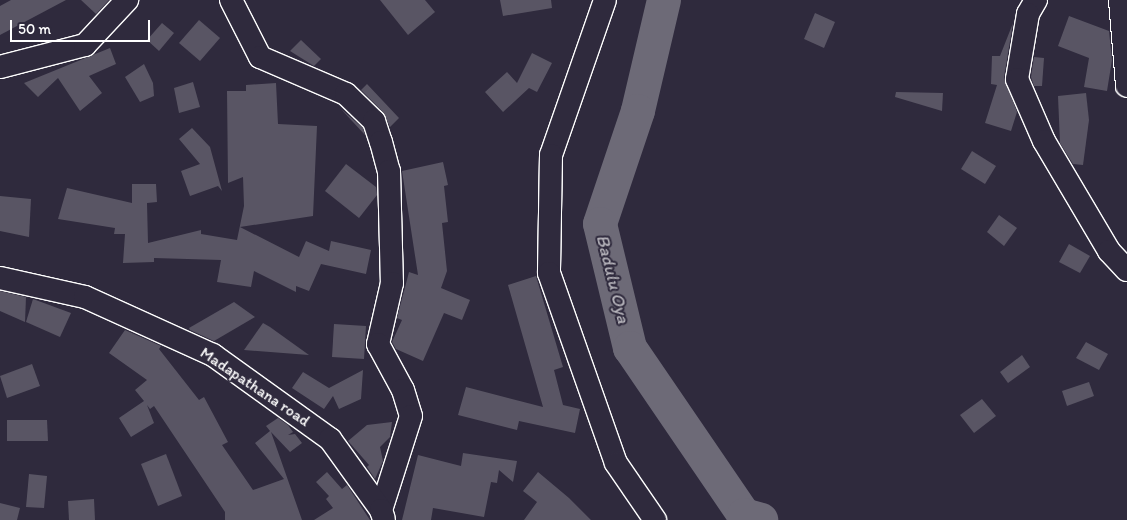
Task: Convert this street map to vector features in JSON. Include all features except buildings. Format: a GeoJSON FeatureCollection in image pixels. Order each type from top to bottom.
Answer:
{"type":"FeatureCollection","features":[{"type":"Feature","properties":{"kind":"street"},"geometry":{"type":"LineString","coordinates":[[0,67],[85,45],[127,0]]}},
{"type":"Feature","properties":{"kind":"street"},"geometry":{"type":"LineString","coordinates":[[231,0],[260,56],[346,94],[374,121],[389,171],[392,283],[378,344],[403,390],[411,416],[383,515]]}},
{"type":"Feature","properties":{"kind":"street"},"geometry":{"type":"LineString","coordinates":[[605,0],[551,155],[549,273],[616,463],[655,520]]}},
{"type":"Feature","properties":{"kind":"street"},"geometry":{"type":"LineString","coordinates":[[1036,0],[1028,14],[1017,79],[1044,142],[1109,251],[1127,270]]}},
{"type":"Feature","properties":{"kind":"street"},"geometry":{"type":"LineString","coordinates":[[1120,0],[1127,86]]}},
{"type":"Feature","properties":{"kind":"street"},"geometry":{"type":"LineString","coordinates":[[281,86],[301,74]]}},
{"type":"Feature","properties":{"kind":"street","name":"Madapathana road"},"geometry":{"type":"LineString","coordinates":[[0,278],[85,297],[213,355],[330,438],[383,515]]}},
{"type":"Feature","properties":{"kind":"waterway","name":"Badulu Oya"},"geometry":{"type":"LineString","coordinates":[[664,0],[638,111],[600,224],[630,348],[744,515],[761,520]]}}]}
